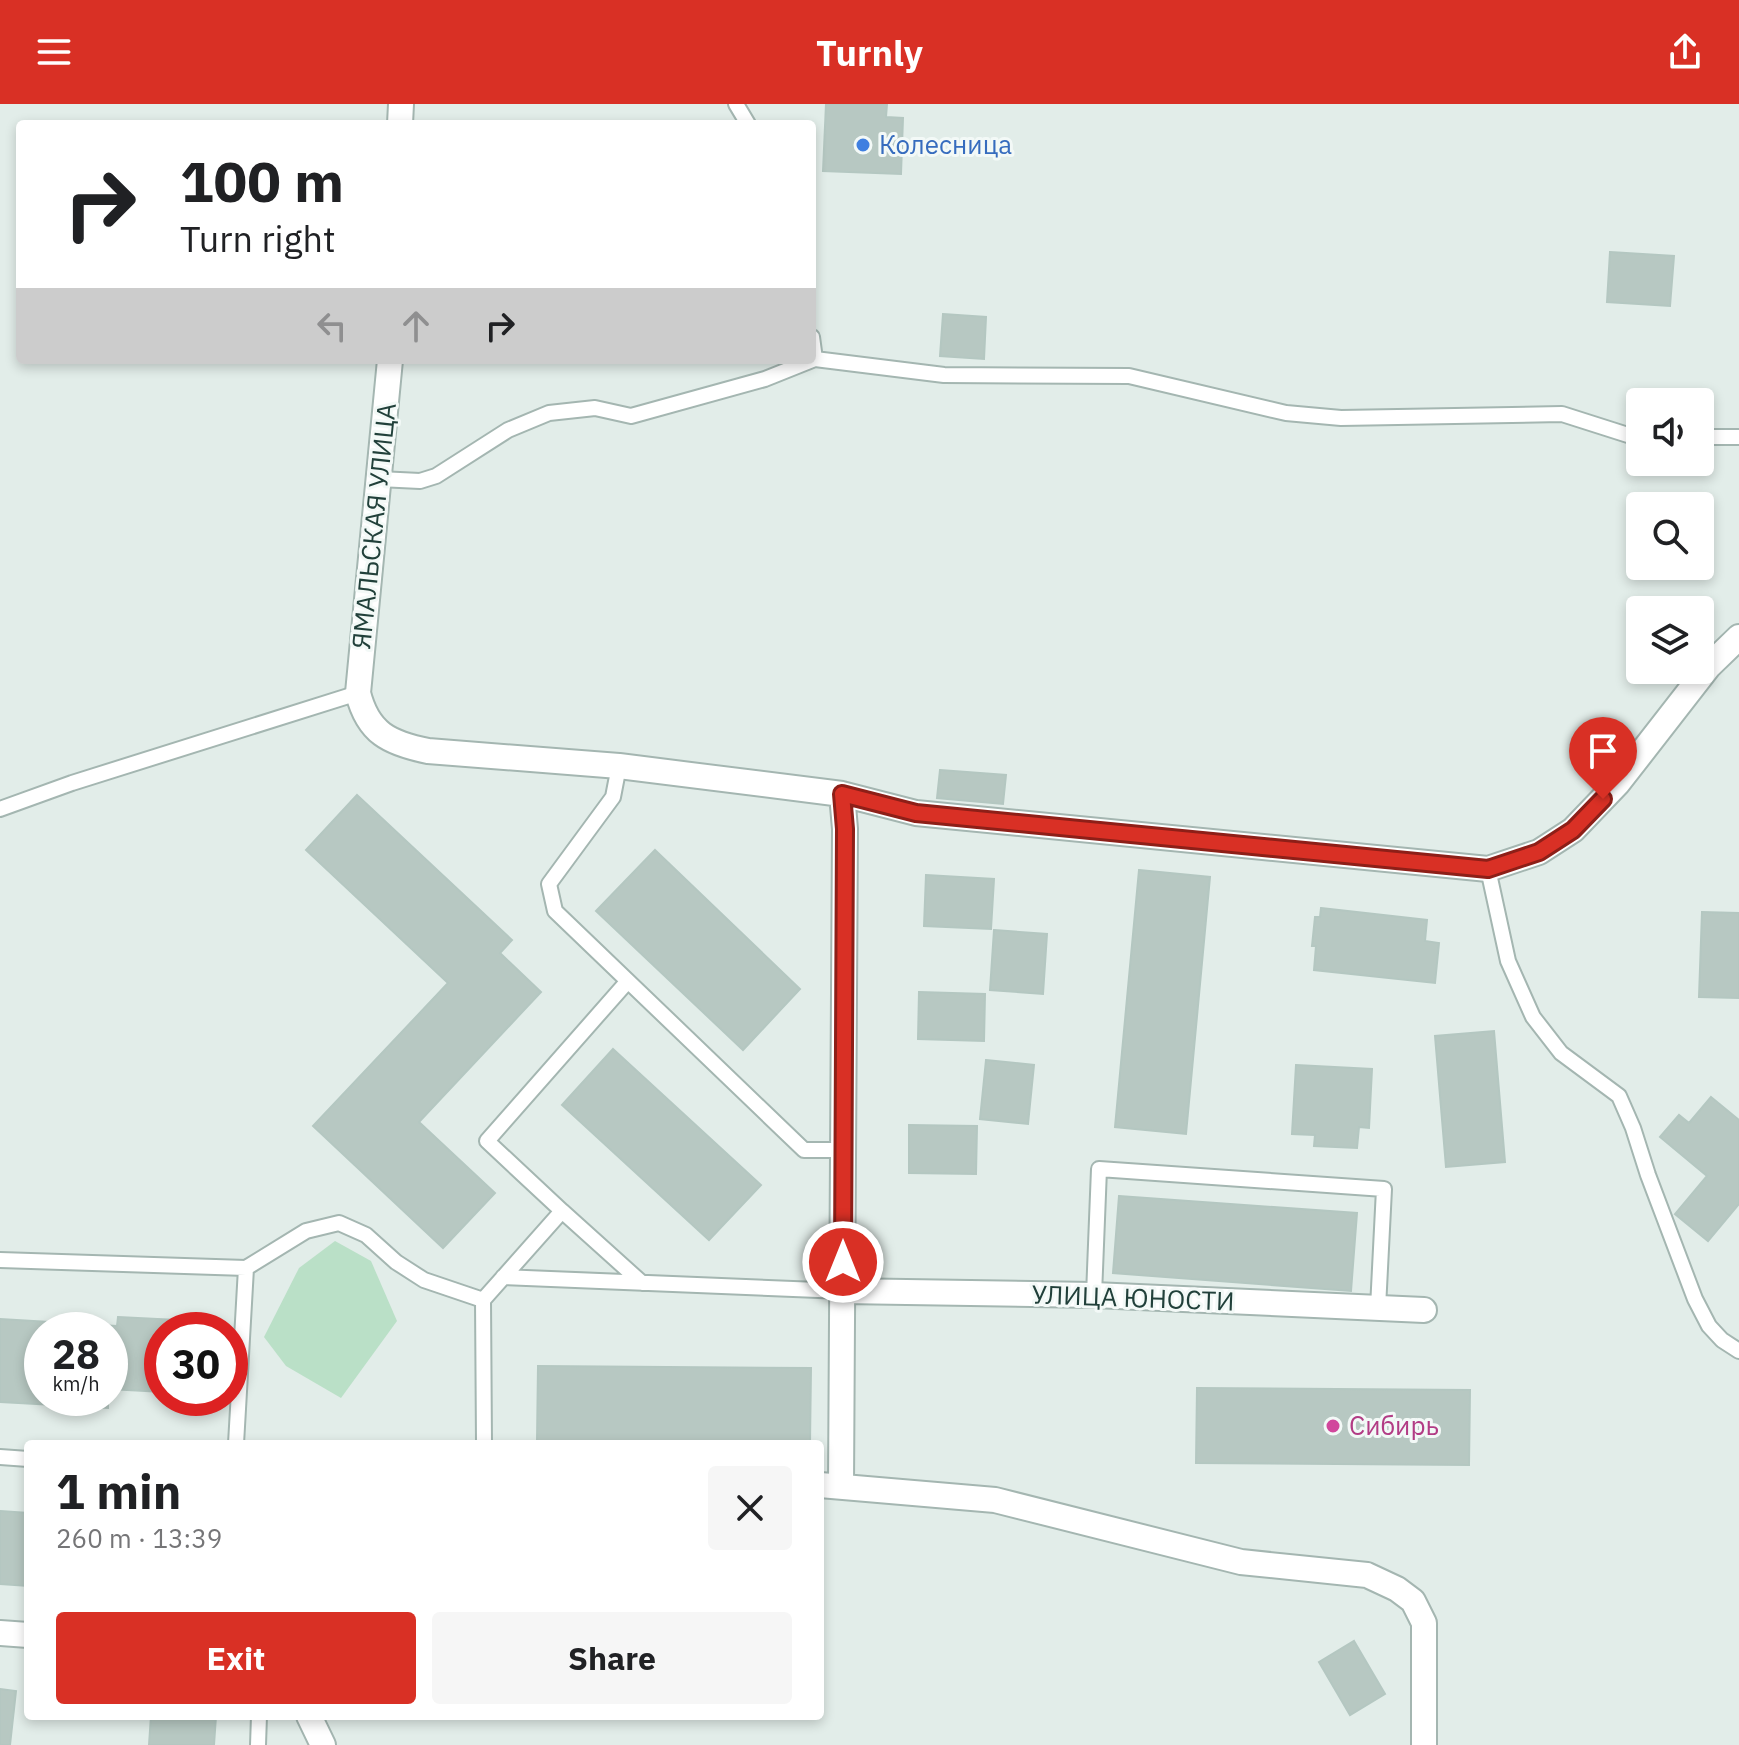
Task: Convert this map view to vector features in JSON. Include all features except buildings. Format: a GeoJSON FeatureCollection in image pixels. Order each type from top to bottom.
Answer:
{"type":"FeatureCollection","features":[{"type":"Feature","properties":{"kind":"street","name":"ЯМАЛЬСКАЯ УЛИЦА"},"geometry":{"type":"LineString","coordinates":[[358,693],[390,364]]}},
{"type":"Feature","properties":{"kind":"street"},"geometry":{"type":"LineString","coordinates":[[358,693],[362,710],[374,729],[398,745],[428,751],[619,766],[842,794],[916,813],[1488,869],[1539,852],[1573,830],[1618,783],[1709,666],[1739,637]]}},
{"type":"Feature","properties":{"kind":"street"},"geometry":{"type":"LineString","coordinates":[[842,794],[845,829],[843,1291],[831,1485],[995,1500],[1241,1562],[1367,1575],[1397,1589],[1413,1601],[1424,1623],[1424,1745]]}},
{"type":"Feature","properties":{"kind":"street","name":"УЛИЦА ЮНОСТИ"},"geometry":{"type":"LineString","coordinates":[[843,1291],[1094,1295],[1424,1310]]}},
{"type":"Feature","properties":{"kind":"street"},"geometry":{"type":"LineString","coordinates":[[0,1633],[24,1635]]}},
{"type":"Feature","properties":{"kind":"street"},"geometry":{"type":"LineString","coordinates":[[311,1720],[323,1745]]}},
{"type":"Feature","properties":{"kind":"lane"},"geometry":{"type":"LineString","coordinates":[[816,359],[944,375],[1129,376],[1286,413],[1341,418],[1562,414],[1626,434]]}},
{"type":"Feature","properties":{"kind":"lane"},"geometry":{"type":"LineString","coordinates":[[379,479],[420,481],[436,476],[508,430],[549,413],[595,408],[631,416],[765,379],[802,364]]}},
{"type":"Feature","properties":{"kind":"lane"},"geometry":{"type":"LineString","coordinates":[[1714,437],[1739,437]]}},
{"type":"Feature","properties":{"kind":"lane"},"geometry":{"type":"LineString","coordinates":[[0,809],[72,783],[358,693]]}},
{"type":"Feature","properties":{"kind":"lane"},"geometry":{"type":"LineString","coordinates":[[619,766],[613,797],[549,884],[555,911],[804,1150],[843,1150]]}},
{"type":"Feature","properties":{"kind":"lane"},"geometry":{"type":"LineString","coordinates":[[1488,869],[1508,961],[1533,1017],[1561,1053],[1619,1096],[1695,1299],[1715,1333],[1739,1351]]}},
{"type":"Feature","properties":{"kind":"lane"},"geometry":{"type":"LineString","coordinates":[[627,982],[487,1141],[642,1283]]}},
{"type":"Feature","properties":{"kind":"lane"},"geometry":{"type":"LineString","coordinates":[[1094,1295],[1099,1169],[1384,1189],[1378,1308]]}},
{"type":"Feature","properties":{"kind":"lane"},"geometry":{"type":"LineString","coordinates":[[484,1440],[483,1300],[562,1211]]}},
{"type":"Feature","properties":{"kind":"lane"},"geometry":{"type":"LineString","coordinates":[[0,1260],[246,1268],[306,1231],[339,1223],[366,1235],[396,1262],[424,1280],[483,1300]]}},
{"type":"Feature","properties":{"kind":"lane"},"geometry":{"type":"LineString","coordinates":[[236,1440],[246,1268]]}},
{"type":"Feature","properties":{"kind":"lane"},"geometry":{"type":"LineString","coordinates":[[503,1277],[843,1291]]}},
{"type":"Feature","properties":{"kind":"lane"},"geometry":{"type":"LineString","coordinates":[[0,1457],[24,1459]]}},
{"type":"Feature","properties":{"kind":"lane"},"geometry":{"type":"LineString","coordinates":[[258,1745],[259,1720]]}},
{"type":"Feature","properties":{"kind":"green space"},"geometry":{"type":"Polygon","coordinates":[[[335,1241],[371,1261],[397,1321],[341,1398],[286,1366],[264,1337],[299,1268],[335,1241]]]}},
{"type":"Feature","properties":{"kind":"place","name":"Колесница"},"geometry":{"type":"Point","coordinates":[863,145]}},
{"type":"Feature","properties":{"kind":"place","name":"Сибирь"},"geometry":{"type":"Point","coordinates":[1333,1426]}},
{"type":"Feature","properties":{"kind":"route"},"geometry":{"type":"LineString","coordinates":[[843,1262],[845,829],[842,794],[916,813],[1488,869],[1539,852],[1573,830],[1603,799]]}}]}
